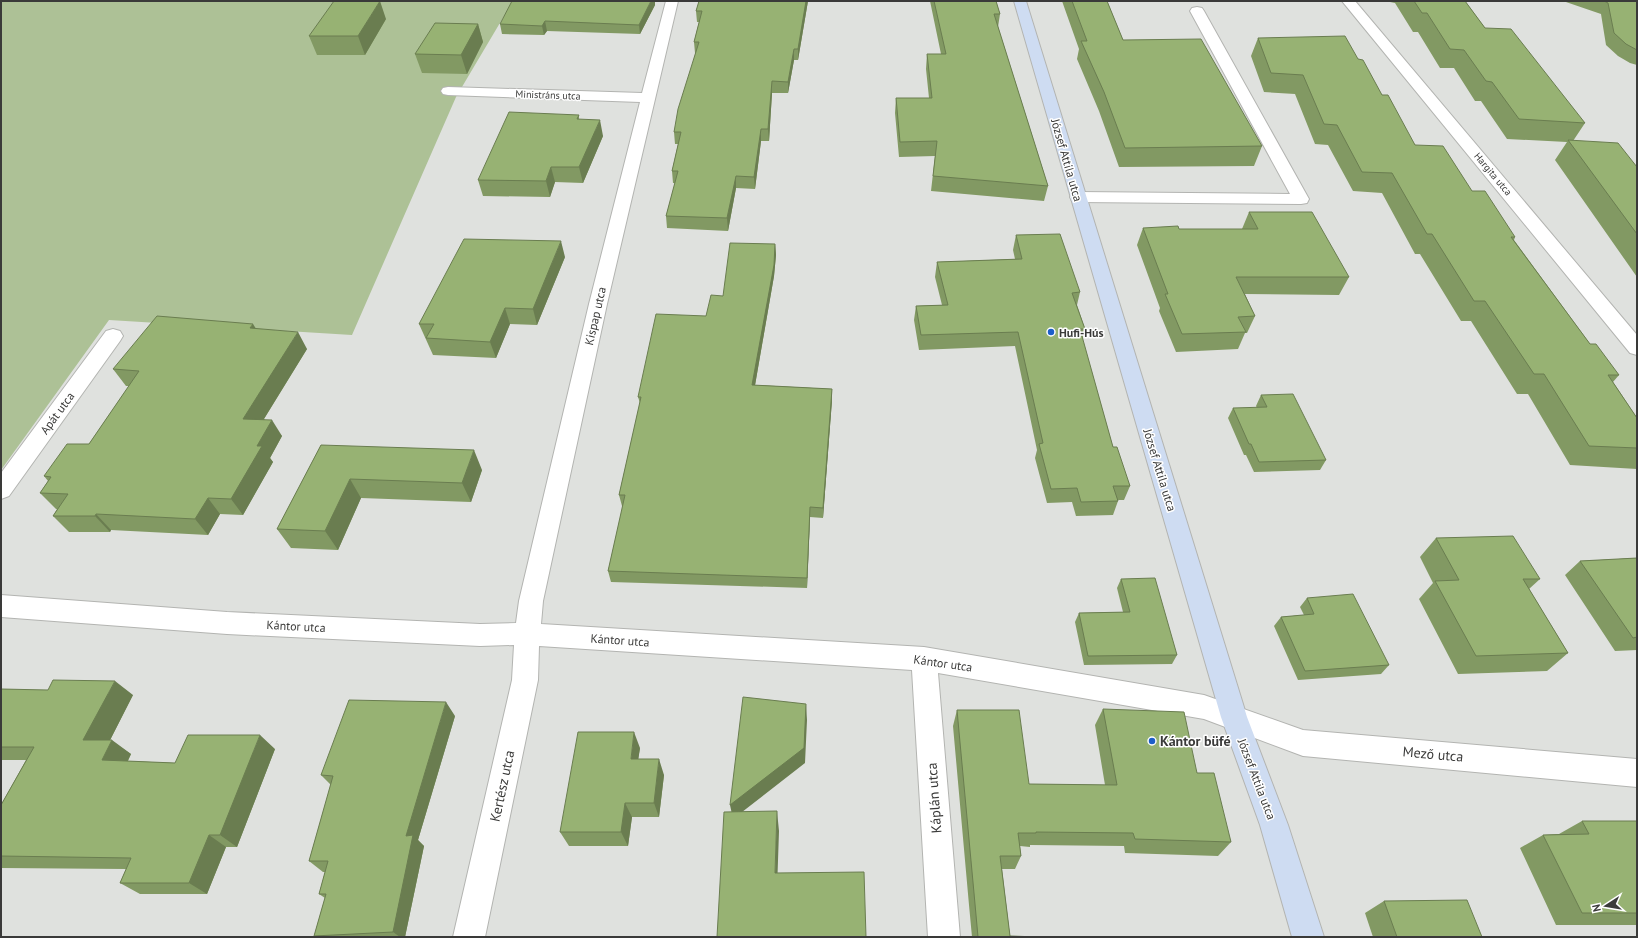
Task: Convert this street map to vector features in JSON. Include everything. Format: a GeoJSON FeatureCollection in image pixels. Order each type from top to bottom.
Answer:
{"type":"FeatureCollection","features":[{"type":"Feature","properties":{"kind":"main road","name":"József Attila utca"},"geometry":{"type":"LineString","coordinates":[[1020,1],[1234,717],[1274,825],[1308,937]]}},
{"type":"Feature","properties":{"kind":"street","name":"Kispap utca"},"geometry":{"type":"LineString","coordinates":[[527,634],[531,601],[598,304],[672,1]]}},
{"type":"Feature","properties":{"kind":"street","name":"Hargita utca"},"geometry":{"type":"LineString","coordinates":[[1348,1],[1637,348]]}},
{"type":"Feature","properties":{"kind":"street"},"geometry":{"type":"LineString","coordinates":[[1078,197],[1301,199],[1197,11]]}},
{"type":"Feature","properties":{"kind":"street","name":"Ministráns utca"},"geometry":{"type":"LineString","coordinates":[[448,91],[649,98]]}},
{"type":"Feature","properties":{"kind":"street","name":"Apát utca"},"geometry":{"type":"LineString","coordinates":[[1,490],[113,336]]}},
{"type":"Feature","properties":{"kind":"street","name":"Kántor utca"},"geometry":{"type":"LineString","coordinates":[[1,606],[227,623],[480,635],[527,634],[924,659],[1204,707],[1234,717]]}},
{"type":"Feature","properties":{"kind":"street","name":"Kertész utca"},"geometry":{"type":"LineString","coordinates":[[469,937],[525,680],[527,634]]}},
{"type":"Feature","properties":{"kind":"street","name":"Káplán utca"},"geometry":{"type":"LineString","coordinates":[[924,659],[944,937]]}},
{"type":"Feature","properties":{"kind":"street","name":"Mező utca"},"geometry":{"type":"LineString","coordinates":[[1234,717],[1303,742],[1637,773]]}},
{"type":"Feature","properties":{"kind":"green space"},"geometry":{"type":"Polygon","coordinates":[[[1,1],[513,1],[456,97],[352,335],[109,320],[1,470],[1,1]]]}},
{"type":"Feature","properties":{"kind":"building"},"geometry":{"type":"Polygon","coordinates":[[[334,1],[380,1],[358,36],[309,36],[334,1]]]}},
{"type":"Feature","properties":{"kind":"building"},"geometry":{"type":"Polygon","coordinates":[[[512,1],[651,1],[639,25],[545,21],[542,26],[500,24],[512,1]]]}},
{"type":"Feature","properties":{"kind":"building"},"geometry":{"type":"Polygon","coordinates":[[[699,1],[806,1],[798,49],[794,49],[788,82],[772,81],[768,129],[761,129],[754,177],[736,176],[727,218],[666,216],[678,171],[672,171],[681,132],[674,132],[678,109],[699,42],[694,42],[702,11],[696,11],[699,1]]]}},
{"type":"Feature","properties":{"kind":"building"},"geometry":{"type":"Polygon","coordinates":[[[934,1],[996,1],[1000,14],[994,14],[1048,186],[933,176],[937,141],[900,142],[896,98],[932,98],[927,54],[946,54],[934,1]]]}},
{"type":"Feature","properties":{"kind":"building"},"geometry":{"type":"Polygon","coordinates":[[[1072,1],[1107,1],[1123,40],[1201,39],[1262,146],[1125,148],[1104,92],[1081,41],[1087,41],[1072,1]]]}},
{"type":"Feature","properties":{"kind":"building"},"geometry":{"type":"Polygon","coordinates":[[[1414,1],[1465,1],[1485,28],[1511,29],[1585,123],[1519,119],[1492,82],[1486,81],[1464,50],[1450,49],[1427,13],[1422,13],[1414,1]]]}},
{"type":"Feature","properties":{"kind":"building"},"geometry":{"type":"Polygon","coordinates":[[[1604,1],[1637,1],[1637,50],[1626,44],[1614,33],[1608,3],[1604,1]]]}},
{"type":"Feature","properties":{"kind":"building"},"geometry":{"type":"Polygon","coordinates":[[[435,23],[478,24],[461,55],[415,54],[435,23]]]}},
{"type":"Feature","properties":{"kind":"building"},"geometry":{"type":"Polygon","coordinates":[[[1345,36],[1358,59],[1363,60],[1382,95],[1388,95],[1415,145],[1443,146],[1472,191],[1485,191],[1515,237],[1511,237],[1590,344],[1596,344],[1619,375],[1608,375],[1637,418],[1637,448],[1589,446],[1544,374],[1534,374],[1485,301],[1474,301],[1432,234],[1427,234],[1392,173],[1362,172],[1337,125],[1324,124],[1303,75],[1271,73],[1258,38],[1345,36]]]}},
{"type":"Feature","properties":{"kind":"building"},"geometry":{"type":"Polygon","coordinates":[[[509,112],[579,115],[577,119],[600,120],[579,167],[551,167],[546,181],[478,180],[509,112]]]}},
{"type":"Feature","properties":{"kind":"building"},"geometry":{"type":"Polygon","coordinates":[[[1568,140],[1618,143],[1637,167],[1637,234],[1568,140]]]}},
{"type":"Feature","properties":{"kind":"building"},"geometry":{"type":"Polygon","coordinates":[[[1249,212],[1312,212],[1349,277],[1236,277],[1255,316],[1238,317],[1246,332],[1182,334],[1165,294],[1168,294],[1143,228],[1178,226],[1179,229],[1258,229],[1249,212]]]}},
{"type":"Feature","properties":{"kind":"building"},"geometry":{"type":"Polygon","coordinates":[[[1060,234],[1080,292],[1072,293],[1085,329],[1080,329],[1113,447],[1117,447],[1130,486],[1113,486],[1118,501],[1081,502],[1077,488],[1051,489],[1039,444],[1043,443],[1018,332],[921,335],[916,306],[948,305],[937,262],[1022,259],[1016,235],[1060,234]]]}},
{"type":"Feature","properties":{"kind":"building"},"geometry":{"type":"Polygon","coordinates":[[[464,239],[561,241],[533,309],[505,308],[490,342],[426,338],[434,324],[419,324],[464,239]]]}},
{"type":"Feature","properties":{"kind":"building"},"geometry":{"type":"Polygon","coordinates":[[[730,243],[775,244],[774,265],[752,385],[832,389],[823,508],[810,507],[807,578],[608,571],[625,495],[619,495],[641,397],[638,397],[656,314],[706,316],[711,295],[723,296],[730,243]]]}},
{"type":"Feature","properties":{"kind":"building"},"geometry":{"type":"Polygon","coordinates":[[[157,316],[253,324],[250,328],[298,332],[243,419],[272,420],[257,446],[262,446],[231,499],[208,498],[195,519],[96,514],[95,516],[53,516],[68,494],[40,493],[51,477],[44,476],[67,444],[89,444],[139,371],[113,369],[157,316]]]}},
{"type":"Feature","properties":{"kind":"building"},"geometry":{"type":"Polygon","coordinates":[[[1293,394],[1326,460],[1259,462],[1251,444],[1249,444],[1233,408],[1267,407],[1261,395],[1293,394]]]}},
{"type":"Feature","properties":{"kind":"building"},"geometry":{"type":"Polygon","coordinates":[[[321,445],[474,450],[462,483],[350,479],[325,531],[277,529],[321,445]]]}},
{"type":"Feature","properties":{"kind":"building"},"geometry":{"type":"Polygon","coordinates":[[[1513,536],[1540,579],[1523,579],[1568,653],[1476,656],[1435,581],[1459,580],[1436,538],[1513,536]]]}},
{"type":"Feature","properties":{"kind":"building"},"geometry":{"type":"Polygon","coordinates":[[[1637,558],[1637,637],[1633,638],[1580,561],[1637,558]]]}},
{"type":"Feature","properties":{"kind":"building"},"geometry":{"type":"Polygon","coordinates":[[[1155,578],[1177,655],[1088,656],[1079,613],[1130,612],[1121,579],[1155,578]]]}},
{"type":"Feature","properties":{"kind":"building"},"geometry":{"type":"Polygon","coordinates":[[[1353,594],[1389,665],[1305,671],[1281,617],[1314,614],[1307,598],[1353,594]]]}},
{"type":"Feature","properties":{"kind":"building"},"geometry":{"type":"Polygon","coordinates":[[[53,680],[115,681],[83,740],[112,740],[102,760],[175,763],[188,735],[260,735],[220,835],[209,835],[189,883],[120,883],[131,858],[1,856],[1,805],[34,747],[1,747],[1,689],[48,690],[53,680]]]}},
{"type":"Feature","properties":{"kind":"building"},"geometry":{"type":"Polygon","coordinates":[[[743,697],[806,704],[804,748],[730,805],[743,697]]]}},
{"type":"Feature","properties":{"kind":"building"},"geometry":{"type":"Polygon","coordinates":[[[349,700],[446,702],[406,836],[413,835],[393,932],[314,936],[326,894],[319,894],[328,861],[309,861],[333,776],[321,775],[349,700]]]}},
{"type":"Feature","properties":{"kind":"building"},"geometry":{"type":"Polygon","coordinates":[[[1103,709],[1184,712],[1197,773],[1214,773],[1231,842],[1135,839],[1133,833],[1018,833],[1021,856],[1000,856],[1010,936],[1039,937],[978,937],[957,710],[1019,710],[1029,784],[1117,785],[1103,709]]]}},
{"type":"Feature","properties":{"kind":"building"},"geometry":{"type":"Polygon","coordinates":[[[578,732],[634,732],[631,759],[659,759],[654,803],[625,803],[621,832],[560,832],[578,732]]]}},
{"type":"Feature","properties":{"kind":"building"},"geometry":{"type":"Polygon","coordinates":[[[777,811],[775,873],[864,872],[866,937],[717,937],[724,812],[777,811]]]}},
{"type":"Feature","properties":{"kind":"building"},"geometry":{"type":"Polygon","coordinates":[[[1582,821],[1637,821],[1637,913],[1582,913],[1543,835],[1589,834],[1582,821]]]}},
{"type":"Feature","properties":{"kind":"building"},"geometry":{"type":"Polygon","coordinates":[[[1467,900],[1482,937],[1397,937],[1384,901],[1467,900]]]}},
{"type":"Feature","properties":{"kind":"place","name":"Hufi-Hús"},"geometry":{"type":"Point","coordinates":[1051,332]}},
{"type":"Feature","properties":{"kind":"place","name":"Kántor büfé"},"geometry":{"type":"Point","coordinates":[1152,741]}}]}
